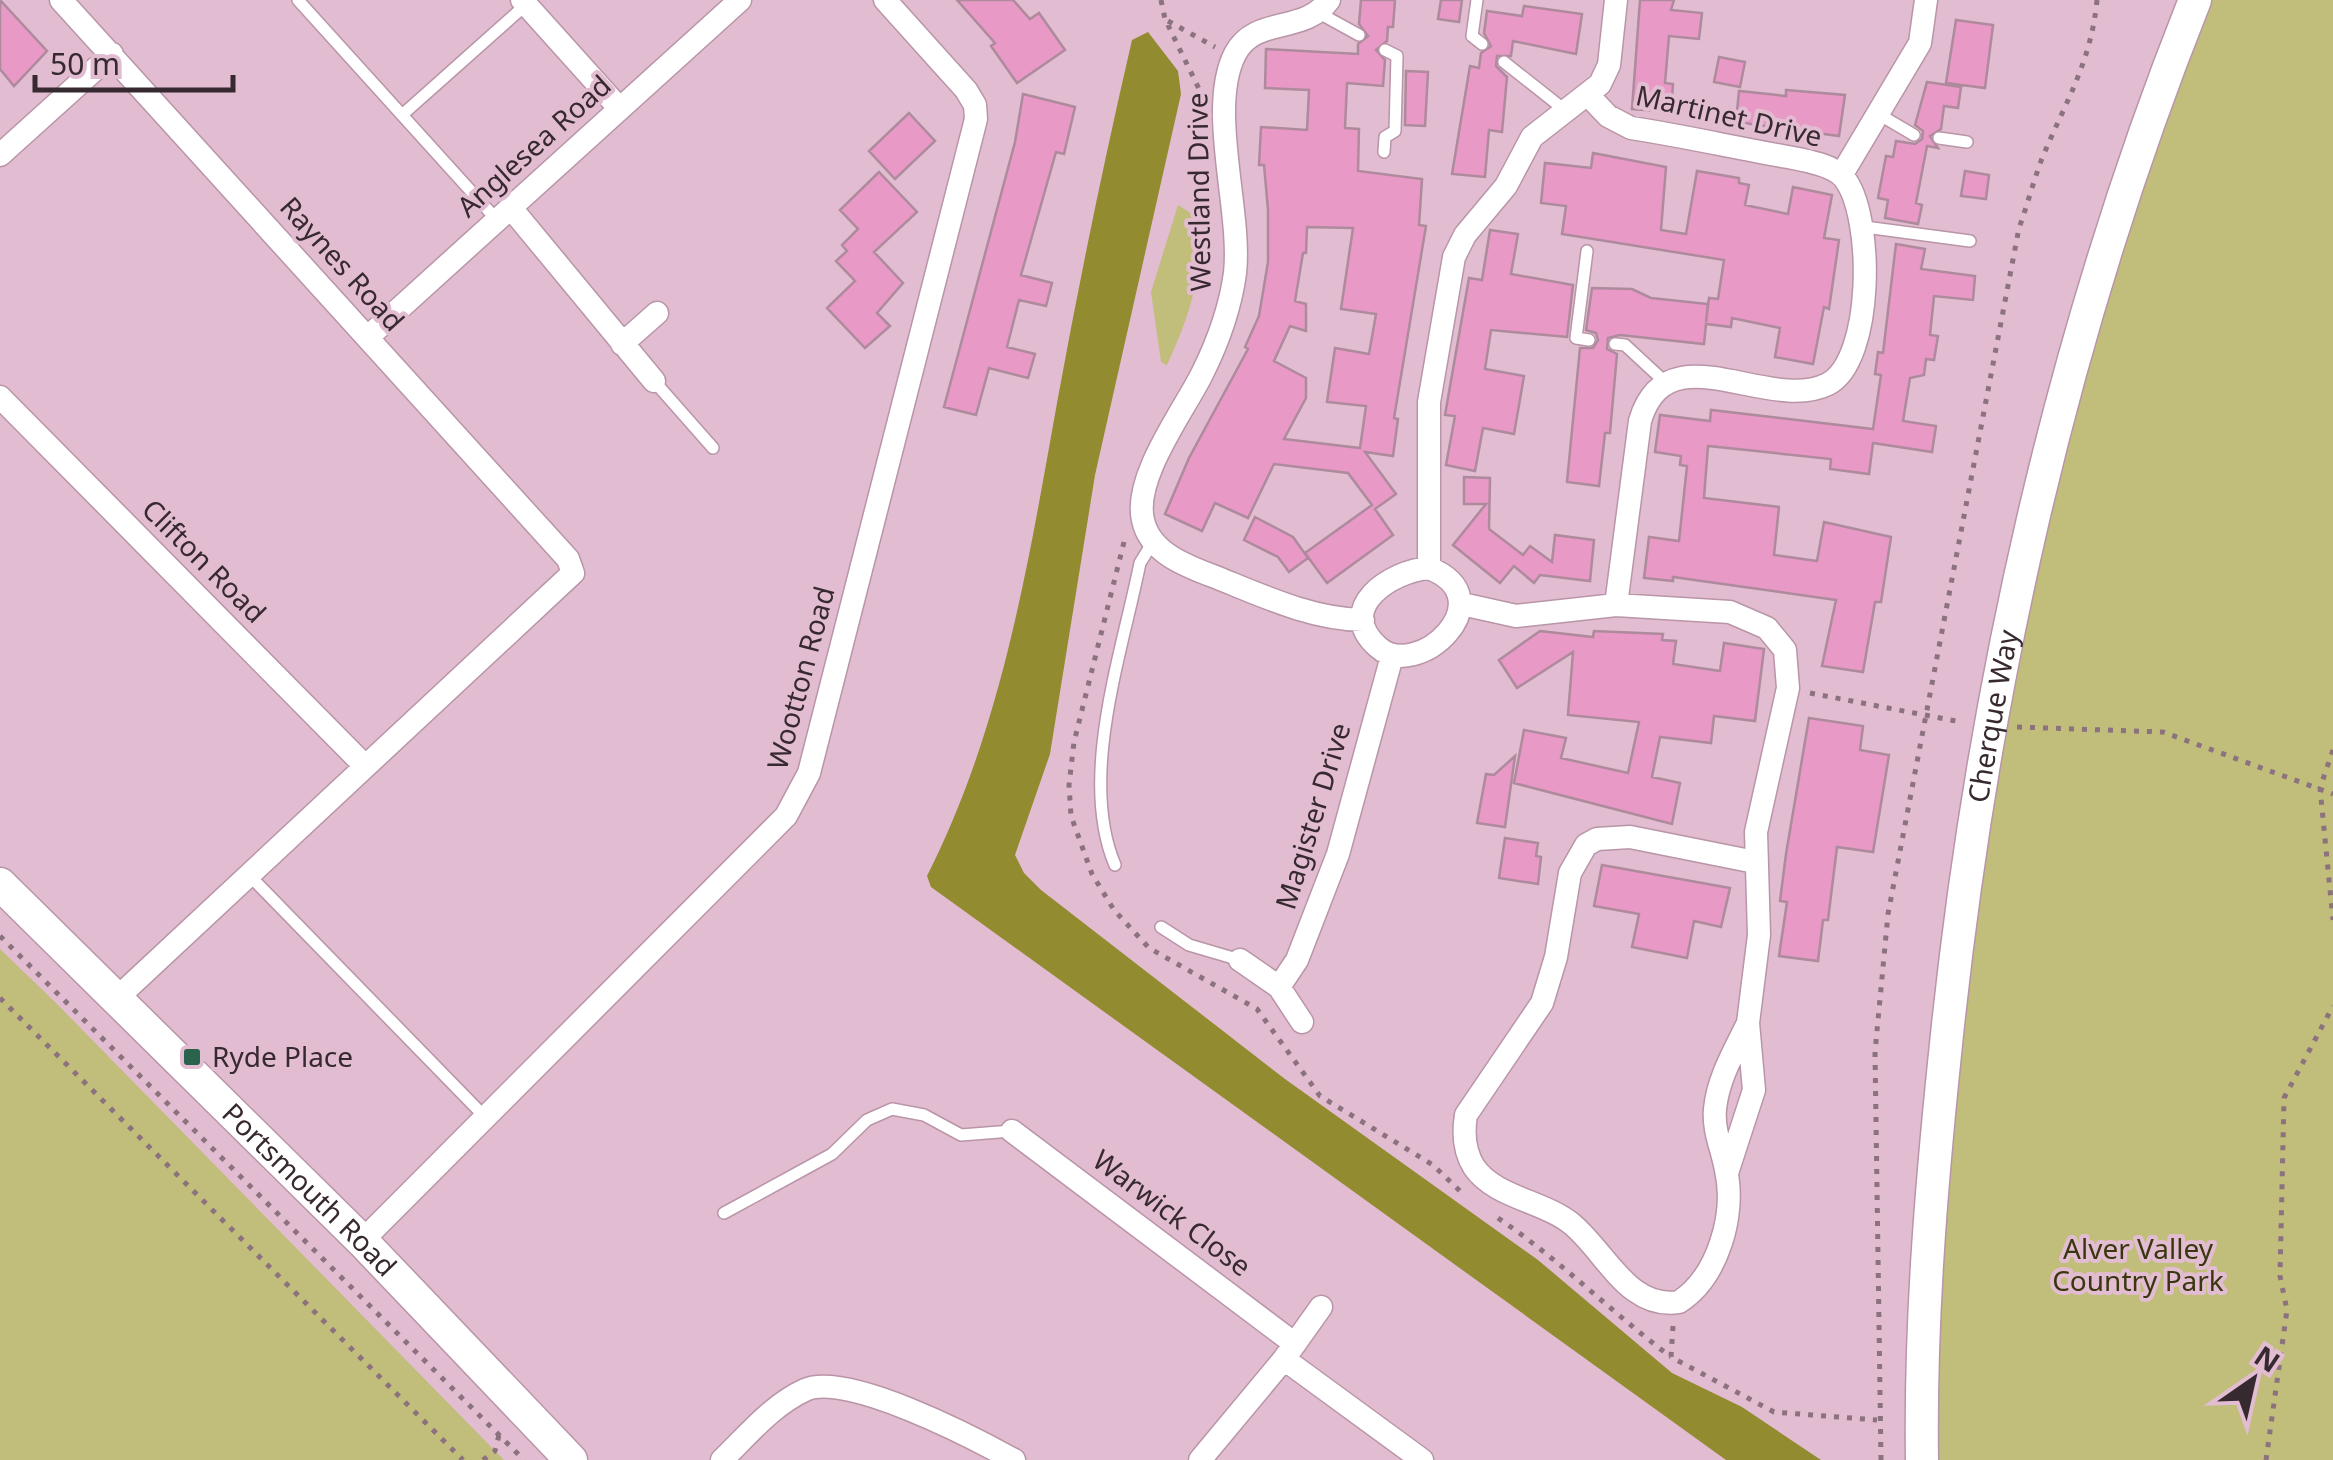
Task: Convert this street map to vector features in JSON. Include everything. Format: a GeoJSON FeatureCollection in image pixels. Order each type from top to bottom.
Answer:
{"type":"FeatureCollection","features":[{"type":"Feature","properties":{"kind":"street","name":"Raynes Road"},"geometry":{"type":"LineString","coordinates":[[62,0],[568,559],[573,573],[366,766]]}},
{"type":"Feature","properties":{"kind":"street","name":"Wootton Road"},"geometry":{"type":"LineString","coordinates":[[362,1241],[786,816],[809,773],[976,119],[976,105],[966,90],[885,0]]}},
{"type":"Feature","properties":{"kind":"street"},"geometry":{"type":"LineString","coordinates":[[1428,568],[1428,402],[1454,257],[1465,236],[1506,186],[1532,137],[1589,96],[1609,64],[1616,0]]}},
{"type":"Feature","properties":{"kind":"street"},"geometry":{"type":"LineString","coordinates":[[1842,174],[1920,43],[1926,0]]}},
{"type":"Feature","properties":{"kind":"street","name":"Cherque Way"},"geometry":{"type":"LineString","coordinates":[[1922,1460],[1920,1340],[1936,1135],[1957,932],[1988,726],[2052,446],[2119,211],[2195,0]]}},
{"type":"Feature","properties":{"kind":"street"},"geometry":{"type":"LineString","coordinates":[[526,2],[620,109]]}},
{"type":"Feature","properties":{"kind":"street","name":"Anglesea Road"},"geometry":{"type":"LineString","coordinates":[[368,337],[732,2]]}},
{"type":"Feature","properties":{"kind":"street","name":"Westland Drive"},"geometry":{"type":"LineString","coordinates":[[1153,542],[1143,522],[1146,481],[1202,374],[1231,302],[1236,264],[1225,127],[1233,58],[1253,33],[1309,20],[1324,6]]}},
{"type":"Feature","properties":{"kind":"street"},"geometry":{"type":"LineString","coordinates":[[0,154],[112,54]]}},
{"type":"Feature","properties":{"kind":"street","name":"Martinet Drive"},"geometry":{"type":"LineString","coordinates":[[1589,96],[1608,116],[1631,128],[1797,159],[1842,174],[1856,198],[1865,228],[1855,344],[1842,372],[1828,384],[1790,390],[1701,378],[1666,382]]}},
{"type":"Feature","properties":{"kind":"street"},"geometry":{"type":"LineString","coordinates":[[504,214],[654,381]]}},
{"type":"Feature","properties":{"kind":"street"},"geometry":{"type":"LineString","coordinates":[[622,344],[656,313]]}},
{"type":"Feature","properties":{"kind":"street"},"geometry":{"type":"LineString","coordinates":[[1616,605],[1640,421],[1652,393],[1666,382]]}},
{"type":"Feature","properties":{"kind":"street","name":"Clifton Road"},"geometry":{"type":"LineString","coordinates":[[0,397],[366,766]]}},
{"type":"Feature","properties":{"kind":"street"},"geometry":{"type":"LineString","coordinates":[[1153,542],[1188,567],[1281,603],[1334,620],[1363,620]]}},
{"type":"Feature","properties":{"kind":"street"},"geometry":{"type":"LineString","coordinates":[[1428,568],[1449,580],[1462,604],[1456,622],[1434,644],[1410,656],[1392,656],[1372,641],[1363,620],[1368,598],[1377,586],[1402,572],[1428,568]]}},
{"type":"Feature","properties":{"kind":"street"},"geometry":{"type":"LineString","coordinates":[[1462,604],[1516,616],[1616,605],[1730,612],[1752,618],[1768,628],[1785,650],[1788,688],[1762,800],[1755,862],[1758,935],[1748,1022],[1754,1090],[1727,1173]]}},
{"type":"Feature","properties":{"kind":"street","name":"Magister Drive"},"geometry":{"type":"LineString","coordinates":[[1279,988],[1297,960],[1338,854],[1392,656]]}},
{"type":"Feature","properties":{"kind":"street"},"geometry":{"type":"LineString","coordinates":[[116,999],[366,766]]}},
{"type":"Feature","properties":{"kind":"street"},"geometry":{"type":"LineString","coordinates":[[1748,1022],[1717,1090],[1716,1136],[1727,1173],[1727,1202],[1714,1260],[1692,1294],[1674,1304],[1640,1298],[1570,1222],[1495,1186],[1476,1170],[1463,1131],[1474,1100],[1542,1003],[1556,958],[1570,873],[1586,845],[1597,838],[1630,837],[1755,862]]}},
{"type":"Feature","properties":{"kind":"street","name":"Portsmouth Road"},"geometry":{"type":"LineString","coordinates":[[0,884],[362,1241],[571,1460]]}},
{"type":"Feature","properties":{"kind":"street"},"geometry":{"type":"LineString","coordinates":[[1240,960],[1279,988],[1302,1022]]}},
{"type":"Feature","properties":{"kind":"street","name":"Warwick Close"},"geometry":{"type":"LineString","coordinates":[[1012,1130],[1422,1460]]}},
{"type":"Feature","properties":{"kind":"street"},"geometry":{"type":"LineString","coordinates":[[1200,1460],[1321,1307]]}},
{"type":"Feature","properties":{"kind":"street"},"geometry":{"type":"LineString","coordinates":[[722,1460],[776,1408],[808,1388],[848,1390],[888,1402],[962,1431],[1014,1460]]}},
{"type":"Feature","properties":{"kind":"lane"},"geometry":{"type":"LineString","coordinates":[[298,0],[402,115],[504,214]]}},
{"type":"Feature","properties":{"kind":"lane"},"geometry":{"type":"LineString","coordinates":[[1477,0],[1472,36],[1482,44]]}},
{"type":"Feature","properties":{"kind":"lane"},"geometry":{"type":"LineString","coordinates":[[402,115],[526,2]]}},
{"type":"Feature","properties":{"kind":"lane"},"geometry":{"type":"LineString","coordinates":[[1324,6],[1359,35]]}},
{"type":"Feature","properties":{"kind":"lane"},"geometry":{"type":"LineString","coordinates":[[1384,152],[1385,136],[1395,131],[1398,56],[1385,50]]}},
{"type":"Feature","properties":{"kind":"lane"},"geometry":{"type":"LineString","coordinates":[[1504,62],[1566,112]]}},
{"type":"Feature","properties":{"kind":"lane"},"geometry":{"type":"LineString","coordinates":[[1880,115],[1914,135]]}},
{"type":"Feature","properties":{"kind":"lane"},"geometry":{"type":"LineString","coordinates":[[1939,138],[1968,142]]}},
{"type":"Feature","properties":{"kind":"lane"},"geometry":{"type":"LineString","coordinates":[[1865,228],[1970,242]]}},
{"type":"Feature","properties":{"kind":"lane"},"geometry":{"type":"LineString","coordinates":[[1588,250],[1576,338],[1589,340]]}},
{"type":"Feature","properties":{"kind":"lane"},"geometry":{"type":"LineString","coordinates":[[1615,344],[1625,345],[1666,382]]}},
{"type":"Feature","properties":{"kind":"lane"},"geometry":{"type":"LineString","coordinates":[[654,381],[713,448]]}},
{"type":"Feature","properties":{"kind":"lane"},"geometry":{"type":"LineString","coordinates":[[1115,865],[1100,817],[1103,746],[1140,563],[1153,542]]}},
{"type":"Feature","properties":{"kind":"lane"},"geometry":{"type":"LineString","coordinates":[[249,875],[485,1117]]}},
{"type":"Feature","properties":{"kind":"lane"},"geometry":{"type":"LineString","coordinates":[[1161,926],[1189,945],[1240,960]]}},
{"type":"Feature","properties":{"kind":"lane"},"geometry":{"type":"LineString","coordinates":[[724,1213],[832,1154],[866,1120],[892,1109],[924,1116],[961,1135],[1012,1130]]}},
{"type":"Feature","properties":{"kind":"path"},"geometry":{"type":"LineString","coordinates":[[1161,0],[1165,19],[1205,102]]}},
{"type":"Feature","properties":{"kind":"path"},"geometry":{"type":"LineString","coordinates":[[1880,1460],[1875,1052],[1888,914],[2020,228],[2042,160],[2075,94],[2094,32],[2097,0]]}},
{"type":"Feature","properties":{"kind":"path"},"geometry":{"type":"LineString","coordinates":[[1123,544],[1125,526]]}},
{"type":"Feature","properties":{"kind":"path"},"geometry":{"type":"LineString","coordinates":[[1788,688],[1988,726],[2163,732],[2333,794]]}},
{"type":"Feature","properties":{"kind":"path"},"geometry":{"type":"LineString","coordinates":[[2333,750],[2320,788],[2333,920]]}},
{"type":"Feature","properties":{"kind":"path"},"geometry":{"type":"LineString","coordinates":[[0,936],[524,1460]]}},
{"type":"Feature","properties":{"kind":"path"},"geometry":{"type":"LineString","coordinates":[[0,998],[462,1460]]}},
{"type":"Feature","properties":{"kind":"path"},"geometry":{"type":"LineString","coordinates":[[2266,1460],[2287,1310],[2280,1276],[2284,1098],[2333,1006]]}},
{"type":"Feature","properties":{"kind":"path"},"geometry":{"type":"LineString","coordinates":[[1674,1304],[1670,1357],[1698,1375],[1774,1412],[1877,1420]]}},
{"type":"Feature","properties":{"kind":"path"},"geometry":{"type":"LineString","coordinates":[[483,1460],[495,1451],[499,1435]]}},
{"type":"Feature","properties":{"kind":"green space","name":"Alver Valley Country Park"},"geometry":{"type":"Polygon","coordinates":[[[2195,0],[2333,0],[2333,1460],[1934,1460],[1957,932],[2053,446],[2195,0]]]}},
{"type":"Feature","properties":{"kind":"green space"},"geometry":{"type":"Polygon","coordinates":[[[1178,205],[1202,220],[1201,240],[1193,294],[1167,365],[1161,362],[1151,292],[1178,205]]]}},
{"type":"Feature","properties":{"kind":"green space"},"geometry":{"type":"Polygon","coordinates":[[[0,949],[55,1002],[504,1460],[0,1460],[0,949]]]}},
{"type":"Feature","properties":{"kind":"shaded area"},"geometry":{"type":"Polygon","coordinates":[[[1148,32],[1178,71],[1181,94],[1095,475],[1050,754],[1015,855],[1024,873],[1041,890],[1285,1079],[1538,1260],[1672,1373],[1742,1407],[1821,1460],[1726,1460],[931,887],[927,876],[975,762],[1009,645],[1132,40],[1148,32]]]}},
{"type":"Feature","properties":{"kind":"building"},"geometry":{"type":"Polygon","coordinates":[[[0,0],[47,51],[14,86],[0,69],[0,0]]]}},
{"type":"Feature","properties":{"kind":"building"},"geometry":{"type":"Polygon","coordinates":[[[957,0],[1013,0],[1030,19],[1039,13],[1065,50],[1017,83],[991,46],[995,43],[957,0]]]}},
{"type":"Feature","properties":{"kind":"building"},"geometry":{"type":"Polygon","coordinates":[[[1361,0],[1395,0],[1393,27],[1388,27],[1387,41],[1376,50],[1385,60],[1383,86],[1347,83],[1345,128],[1359,129],[1358,171],[1422,179],[1419,225],[1426,226],[1394,418],[1398,419],[1393,456],[1365,452],[1396,494],[1375,509],[1393,535],[1327,583],[1305,553],[1372,505],[1348,473],[1274,464],[1248,518],[1215,503],[1202,531],[1165,514],[1189,458],[1248,349],[1245,347],[1259,316],[1268,262],[1264,165],[1259,165],[1261,127],[1307,130],[1309,90],[1265,88],[1266,49],[1358,54],[1358,44],[1368,36],[1359,24],[1361,0]],[[1307,227],[1306,253],[1295,301],[1306,304],[1306,331],[1290,326],[1274,361],[1306,378],[1306,398],[1284,439],[1360,448],[1366,406],[1327,402],[1335,348],[1369,354],[1376,314],[1341,309],[1353,228],[1307,227]]]}},
{"type":"Feature","properties":{"kind":"building"},"geometry":{"type":"Polygon","coordinates":[[[1441,0],[1462,0],[1459,22],[1438,19],[1441,0]]]}},
{"type":"Feature","properties":{"kind":"building"},"geometry":{"type":"Polygon","coordinates":[[[1640,0],[1674,0],[1671,10],[1702,13],[1699,39],[1669,36],[1665,83],[1673,84],[1671,112],[1632,109],[1640,0]]]}},
{"type":"Feature","properties":{"kind":"building"},"geometry":{"type":"Polygon","coordinates":[[[1524,6],[1582,14],[1576,54],[1513,41],[1511,56],[1497,56],[1496,66],[1507,77],[1502,132],[1489,130],[1485,177],[1452,174],[1470,66],[1479,68],[1481,53],[1491,46],[1484,33],[1487,11],[1522,16],[1524,6]]]}},
{"type":"Feature","properties":{"kind":"building"},"geometry":{"type":"Polygon","coordinates":[[[1956,20],[1993,25],[1985,88],[1946,83],[1956,20]]]}},
{"type":"Feature","properties":{"kind":"building"},"geometry":{"type":"Polygon","coordinates":[[[1719,57],[1745,62],[1740,87],[1714,82],[1719,57]]]}},
{"type":"Feature","properties":{"kind":"building"},"geometry":{"type":"Polygon","coordinates":[[[1406,71],[1428,72],[1425,126],[1405,125],[1406,71]]]}},
{"type":"Feature","properties":{"kind":"building"},"geometry":{"type":"Polygon","coordinates":[[[1927,82],[1961,87],[1958,108],[1944,106],[1941,129],[1930,136],[1938,148],[1927,146],[1916,203],[1922,205],[1918,224],[1885,218],[1888,200],[1878,198],[1886,156],[1893,157],[1896,141],[1915,144],[1922,139],[1923,131],[1915,125],[1927,82]]]}},
{"type":"Feature","properties":{"kind":"building"},"geometry":{"type":"Polygon","coordinates":[[[1786,90],[1845,95],[1839,136],[1736,122],[1739,91],[1786,96],[1786,90]]]}},
{"type":"Feature","properties":{"kind":"building"},"geometry":{"type":"Polygon","coordinates":[[[1023,94],[1075,107],[1064,154],[1056,152],[1021,275],[1052,283],[1046,306],[1019,300],[1007,347],[1035,354],[1028,378],[989,368],[976,415],[944,407],[1015,142],[1023,94]]]}},
{"type":"Feature","properties":{"kind":"building"},"geometry":{"type":"Polygon","coordinates":[[[909,113],[935,141],[895,179],[869,151],[909,113]]]}},
{"type":"Feature","properties":{"kind":"building"},"geometry":{"type":"Polygon","coordinates":[[[1593,153],[1666,167],[1661,230],[1686,234],[1697,171],[1739,178],[1739,183],[1749,185],[1745,205],[1788,214],[1793,187],[1832,195],[1824,238],[1839,240],[1829,309],[1824,307],[1813,364],[1775,357],[1780,328],[1732,318],[1731,327],[1706,324],[1704,344],[1620,335],[1608,338],[1607,349],[1617,354],[1610,433],[1605,433],[1599,486],[1567,482],[1580,348],[1593,348],[1598,340],[1596,333],[1586,330],[1592,288],[1632,289],[1651,298],[1708,304],[1706,322],[1709,298],[1718,299],[1724,260],[1562,234],[1566,206],[1541,203],[1545,163],[1591,168],[1593,153]]]}},
{"type":"Feature","properties":{"kind":"building"},"geometry":{"type":"Polygon","coordinates":[[[1965,171],[1989,175],[1986,199],[1961,196],[1965,171]]]}},
{"type":"Feature","properties":{"kind":"building"},"geometry":{"type":"Polygon","coordinates":[[[879,172],[917,212],[874,252],[903,283],[877,313],[890,326],[865,348],[827,308],[855,281],[836,261],[847,251],[842,245],[858,229],[840,210],[879,172]]]}},
{"type":"Feature","properties":{"kind":"building"},"geometry":{"type":"Polygon","coordinates":[[[1490,230],[1518,234],[1511,274],[1573,285],[1567,337],[1491,330],[1485,369],[1524,376],[1514,434],[1483,428],[1475,471],[1446,465],[1455,416],[1445,415],[1469,278],[1482,280],[1490,230]]]}},
{"type":"Feature","properties":{"kind":"building"},"geometry":{"type":"Polygon","coordinates":[[[1896,244],[1925,249],[1921,269],[1975,276],[1973,300],[1934,296],[1930,335],[1938,336],[1934,360],[1926,359],[1924,375],[1910,378],[1903,421],[1936,426],[1932,452],[1873,443],[1869,474],[1830,469],[1831,459],[1708,446],[1704,498],[1779,507],[1774,555],[1817,561],[1824,522],[1891,537],[1881,602],[1875,602],[1863,672],[1822,666],[1836,600],[1673,577],[1673,581],[1644,578],[1649,537],[1679,541],[1687,466],[1680,465],[1681,456],[1655,452],[1660,415],[1710,421],[1711,410],[1873,429],[1881,375],[1875,374],[1878,352],[1883,353],[1896,244]]]}},
{"type":"Feature","properties":{"kind":"building"},"geometry":{"type":"Polygon","coordinates":[[[1464,477],[1490,478],[1489,529],[1523,555],[1530,546],[1552,562],[1555,535],[1594,540],[1590,581],[1540,575],[1534,583],[1514,566],[1500,583],[1453,545],[1486,504],[1464,504],[1464,477]]]}},
{"type":"Feature","properties":{"kind":"building"},"geometry":{"type":"Polygon","coordinates":[[[1255,517],[1293,537],[1308,558],[1289,572],[1278,557],[1244,540],[1255,517]]]}},
{"type":"Feature","properties":{"kind":"building"},"geometry":{"type":"Polygon","coordinates":[[[1540,631],[1593,637],[1594,631],[1663,634],[1662,640],[1676,641],[1673,664],[1720,671],[1724,643],[1764,649],[1755,721],[1714,716],[1711,743],[1660,737],[1652,777],[1680,783],[1672,824],[1514,783],[1524,730],[1566,738],[1561,758],[1628,773],[1639,722],[1568,715],[1573,652],[1517,688],[1499,660],[1540,631]]]}},
{"type":"Feature","properties":{"kind":"building"},"geometry":{"type":"Polygon","coordinates":[[[1809,718],[1863,726],[1860,750],[1889,755],[1873,852],[1837,847],[1828,920],[1823,920],[1818,961],[1779,956],[1787,902],[1780,901],[1809,718]]]}},
{"type":"Feature","properties":{"kind":"building"},"geometry":{"type":"Polygon","coordinates":[[[1515,756],[1505,827],[1477,823],[1486,774],[1494,775],[1515,756]]]}},
{"type":"Feature","properties":{"kind":"building"},"geometry":{"type":"Polygon","coordinates":[[[1505,838],[1538,843],[1538,884],[1499,878],[1505,838]]]}},
{"type":"Feature","properties":{"kind":"building"},"geometry":{"type":"Polygon","coordinates":[[[1602,865],[1730,888],[1721,927],[1694,921],[1687,958],[1632,947],[1639,914],[1594,906],[1602,865]]]}},
{"type":"Feature","properties":{"kind":"place","name":"Ryde Place"},"geometry":{"type":"Point","coordinates":[192,1057]}}]}
